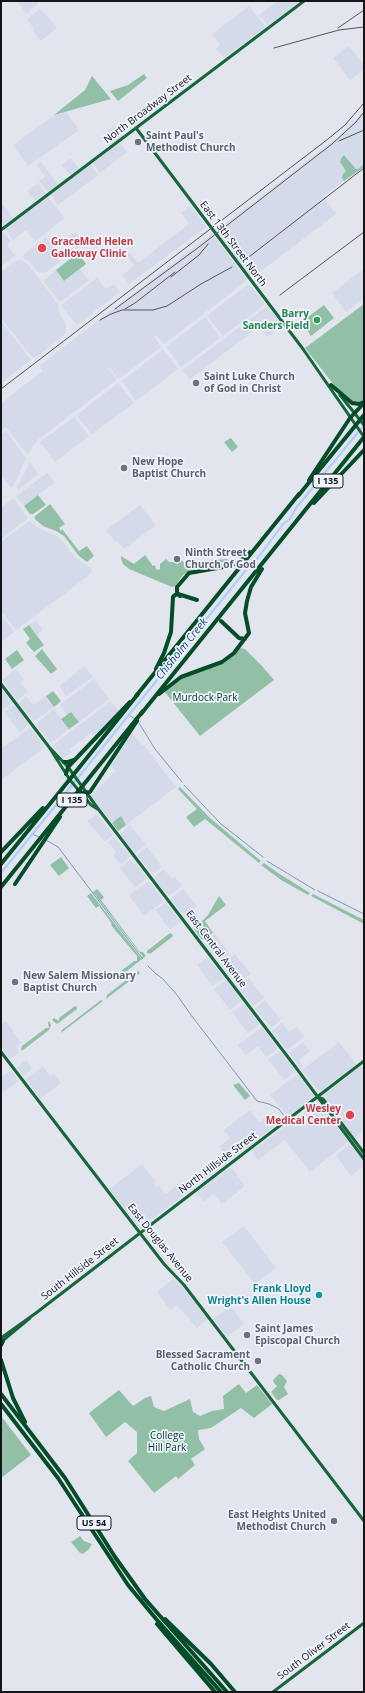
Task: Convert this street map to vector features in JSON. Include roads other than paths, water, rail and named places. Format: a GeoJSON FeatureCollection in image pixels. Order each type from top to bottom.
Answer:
{"type":"FeatureCollection","features":[{"type":"Feature","properties":{"kind":"highway"},"geometry":{"type":"LineString","coordinates":[[331,385],[352,403],[359,404],[364,402]]}},
{"type":"Feature","properties":{"kind":"highway"},"geometry":{"type":"LineString","coordinates":[[298,496],[354,412],[364,402]]}},
{"type":"Feature","properties":{"kind":"highway","name":"I 135"},"geometry":{"type":"LineString","coordinates":[[1,864],[364,415]]}},
{"type":"Feature","properties":{"kind":"highway"},"geometry":{"type":"LineString","coordinates":[[350,418],[359,418]]}},
{"type":"Feature","properties":{"kind":"highway","name":"I 135"},"geometry":{"type":"LineString","coordinates":[[1,888],[364,437]]}},
{"type":"Feature","properties":{"kind":"highway"},"geometry":{"type":"LineString","coordinates":[[293,526],[364,450]]}},
{"type":"Feature","properties":{"kind":"highway"},"geometry":{"type":"LineString","coordinates":[[180,596],[177,587],[189,573],[229,566],[244,557],[265,538]]}},
{"type":"Feature","properties":{"kind":"highway"},"geometry":{"type":"LineString","coordinates":[[149,704],[172,683],[186,675],[226,660],[234,653],[249,633],[246,613],[249,593],[256,576],[280,542]]}},
{"type":"Feature","properties":{"kind":"highway"},"geometry":{"type":"LineString","coordinates":[[147,684],[161,660],[169,639],[173,618],[172,599],[175,595],[197,600]]}},
{"type":"Feature","properties":{"kind":"highway"},"geometry":{"type":"LineString","coordinates":[[221,621],[239,638],[245,639]]}},
{"type":"Feature","properties":{"kind":"highway"},"geometry":{"type":"LineString","coordinates":[[66,774],[68,767],[138,694]]}},
{"type":"Feature","properties":{"kind":"highway"},"geometry":{"type":"LineString","coordinates":[[78,790],[82,793],[88,793],[105,770],[143,711]]}},
{"type":"Feature","properties":{"kind":"highway"},"geometry":{"type":"LineString","coordinates":[[64,762],[72,761],[81,753]]}},
{"type":"Feature","properties":{"kind":"highway"},"geometry":{"type":"LineString","coordinates":[[1,852],[62,789]]}},
{"type":"Feature","properties":{"kind":"highway"},"geometry":{"type":"LineString","coordinates":[[15,884],[67,806]]}},
{"type":"Feature","properties":{"kind":"highway"},"geometry":{"type":"LineString","coordinates":[[1,1360],[16,1403],[35,1437]]}},
{"type":"Feature","properties":{"kind":"highway","name":"US 54"},"geometry":{"type":"LineString","coordinates":[[1,1394],[65,1478],[124,1569],[154,1609],[227,1692]]}},
{"type":"Feature","properties":{"kind":"highway","name":"US 54"},"geometry":{"type":"LineString","coordinates":[[1,1404],[58,1478],[119,1572],[148,1610],[221,1692]]}},
{"type":"Feature","properties":{"kind":"highway"},"geometry":{"type":"LineString","coordinates":[[154,1609],[211,1664],[235,1692]]}},
{"type":"Feature","properties":{"kind":"highway"},"geometry":{"type":"LineString","coordinates":[[148,1610],[174,1646],[214,1692]]}},
{"type":"Feature","properties":{"kind":"main road","name":"North Broadway Street"},"geometry":{"type":"LineString","coordinates":[[1,230],[304,1]]}},
{"type":"Feature","properties":{"kind":"main road","name":"East 13th Street North"},"geometry":{"type":"LineString","coordinates":[[136,128],[318,370],[364,437]]}},
{"type":"Feature","properties":{"kind":"main road","name":"East 13th Street North"},"geometry":{"type":"LineString","coordinates":[[318,370],[364,425]]}},
{"type":"Feature","properties":{"kind":"main road","name":"East Central Avenue"},"geometry":{"type":"LineString","coordinates":[[1,684],[49,747],[70,780],[95,809],[99,810]]}},
{"type":"Feature","properties":{"kind":"main road","name":"East Central Avenue"},"geometry":{"type":"LineString","coordinates":[[49,747],[68,767],[99,810],[364,1156]]}},
{"type":"Feature","properties":{"kind":"main road","name":"East Douglas Avenue"},"geometry":{"type":"LineString","coordinates":[[1,1052],[163,1263],[184,1285],[364,1521]]}},
{"type":"Feature","properties":{"kind":"main road","name":"North Hillside Street"},"geometry":{"type":"LineString","coordinates":[[140,1233],[364,1062]]}},
{"type":"Feature","properties":{"kind":"main road","name":"East Central Avenue"},"geometry":{"type":"LineString","coordinates":[[319,1097],[323,1099],[364,1156]]}},
{"type":"Feature","properties":{"kind":"main road","name":"South Hillside Street"},"geometry":{"type":"LineString","coordinates":[[2,1342],[30,1318],[140,1233]]}},
{"type":"Feature","properties":{"kind":"main road","name":"South Oliver Street"},"geometry":{"type":"LineString","coordinates":[[273,1692],[364,1623]]}},
{"type":"Feature","properties":{"kind":"waterway","name":"Chisholm Creek"},"geometry":{"type":"LineString","coordinates":[[1,873],[250,565],[257,559],[283,524],[290,519],[296,508],[364,425]]}},
{"type":"Feature","properties":{"kind":"waterway","name":"Chisholm Creek"},"geometry":{"type":"LineString","coordinates":[[129,715],[135,719]]}},
{"type":"Feature","properties":{"kind":"waterway"},"geometry":{"type":"LineString","coordinates":[[139,723],[155,749],[182,782]]}},
{"type":"Feature","properties":{"kind":"waterway"},"geometry":{"type":"LineString","coordinates":[[184,785],[221,824],[263,857]]}},
{"type":"Feature","properties":{"kind":"waterway","name":"Chisholm Creek"},"geometry":{"type":"LineString","coordinates":[[32,834],[39,837]]}},
{"type":"Feature","properties":{"kind":"waterway"},"geometry":{"type":"LineString","coordinates":[[46,840],[58,847],[142,958]]}},
{"type":"Feature","properties":{"kind":"waterway"},"geometry":{"type":"LineString","coordinates":[[267,861],[315,890]]}},
{"type":"Feature","properties":{"kind":"waterway"},"geometry":{"type":"LineString","coordinates":[[318,891],[364,914]]}},
{"type":"Feature","properties":{"kind":"waterway"},"geometry":{"type":"LineString","coordinates":[[148,966],[163,979],[177,995],[257,1101],[269,1104],[279,1109],[285,1117]]}},
{"type":"Feature","properties":{"kind":"railway"},"geometry":{"type":"LineString","coordinates":[[338,28],[364,10]]}},
{"type":"Feature","properties":{"kind":"railway"},"geometry":{"type":"LineString","coordinates":[[274,48],[339,30],[364,27]]}},
{"type":"Feature","properties":{"kind":"railway"},"geometry":{"type":"LineString","coordinates":[[1,389],[328,139],[345,125],[364,103]]}},
{"type":"Feature","properties":{"kind":"railway"},"geometry":{"type":"LineString","coordinates":[[115,309],[199,247],[332,144],[356,122],[364,112]]}},
{"type":"Feature","properties":{"kind":"railway"},"geometry":{"type":"LineString","coordinates":[[339,141],[364,130]]}},
{"type":"Feature","properties":{"kind":"railway"},"geometry":{"type":"LineString","coordinates":[[245,260],[364,168]]}},
{"type":"Feature","properties":{"kind":"railway"},"geometry":{"type":"LineString","coordinates":[[280,295],[364,232]]}},
{"type":"Feature","properties":{"kind":"railway"},"geometry":{"type":"LineString","coordinates":[[171,277],[199,255],[208,244]]}},
{"type":"Feature","properties":{"kind":"railway"},"geometry":{"type":"LineString","coordinates":[[100,320],[122,310],[153,310],[167,306],[201,284],[232,267]]}},
{"type":"Feature","properties":{"kind":"railway"},"geometry":{"type":"LineString","coordinates":[[125,309],[175,272]]}},
{"type":"Feature","properties":{"kind":"place","name":"Saint Paul's Methodist Church"},"geometry":{"type":"Point","coordinates":[138,142]}},
{"type":"Feature","properties":{"kind":"place","name":"GraceMed Helen Galloway Clinic"},"geometry":{"type":"Point","coordinates":[42,248]}},
{"type":"Feature","properties":{"kind":"place","name":"Barry Sanders Field"},"geometry":{"type":"Point","coordinates":[317,320]}},
{"type":"Feature","properties":{"kind":"place","name":"Saint Luke Church of God in Christ"},"geometry":{"type":"Point","coordinates":[196,383]}},
{"type":"Feature","properties":{"kind":"place","name":"New Hope Baptist Church"},"geometry":{"type":"Point","coordinates":[124,468]}},
{"type":"Feature","properties":{"kind":"place","name":"Ninth Street Church of God"},"geometry":{"type":"Point","coordinates":[177,559]}},
{"type":"Feature","properties":{"kind":"place","name":"New Salem Missionary Baptist Church"},"geometry":{"type":"Point","coordinates":[15,982]}},
{"type":"Feature","properties":{"kind":"place","name":"Wesley Medical Center"},"geometry":{"type":"Point","coordinates":[350,1115]}},
{"type":"Feature","properties":{"kind":"place","name":"Frank Lloyd Wright's Allen House"},"geometry":{"type":"Point","coordinates":[319,1295]}},
{"type":"Feature","properties":{"kind":"place","name":"Saint James Episcopal Church"},"geometry":{"type":"Point","coordinates":[247,1335]}},
{"type":"Feature","properties":{"kind":"place","name":"Blessed Sacrament Catholic Church"},"geometry":{"type":"Point","coordinates":[258,1361]}},
{"type":"Feature","properties":{"kind":"place","name":"East Heights United Methodist Church"},"geometry":{"type":"Point","coordinates":[334,1521]}},
{"type":"Feature","properties":{"kind":"park label","name":"Murdock Park"},"geometry":{"type":"Point","coordinates":[205,698]}},
{"type":"Feature","properties":{"kind":"park label","name":"College Hill Park"},"geometry":{"type":"Point","coordinates":[167,1442]}}]}
